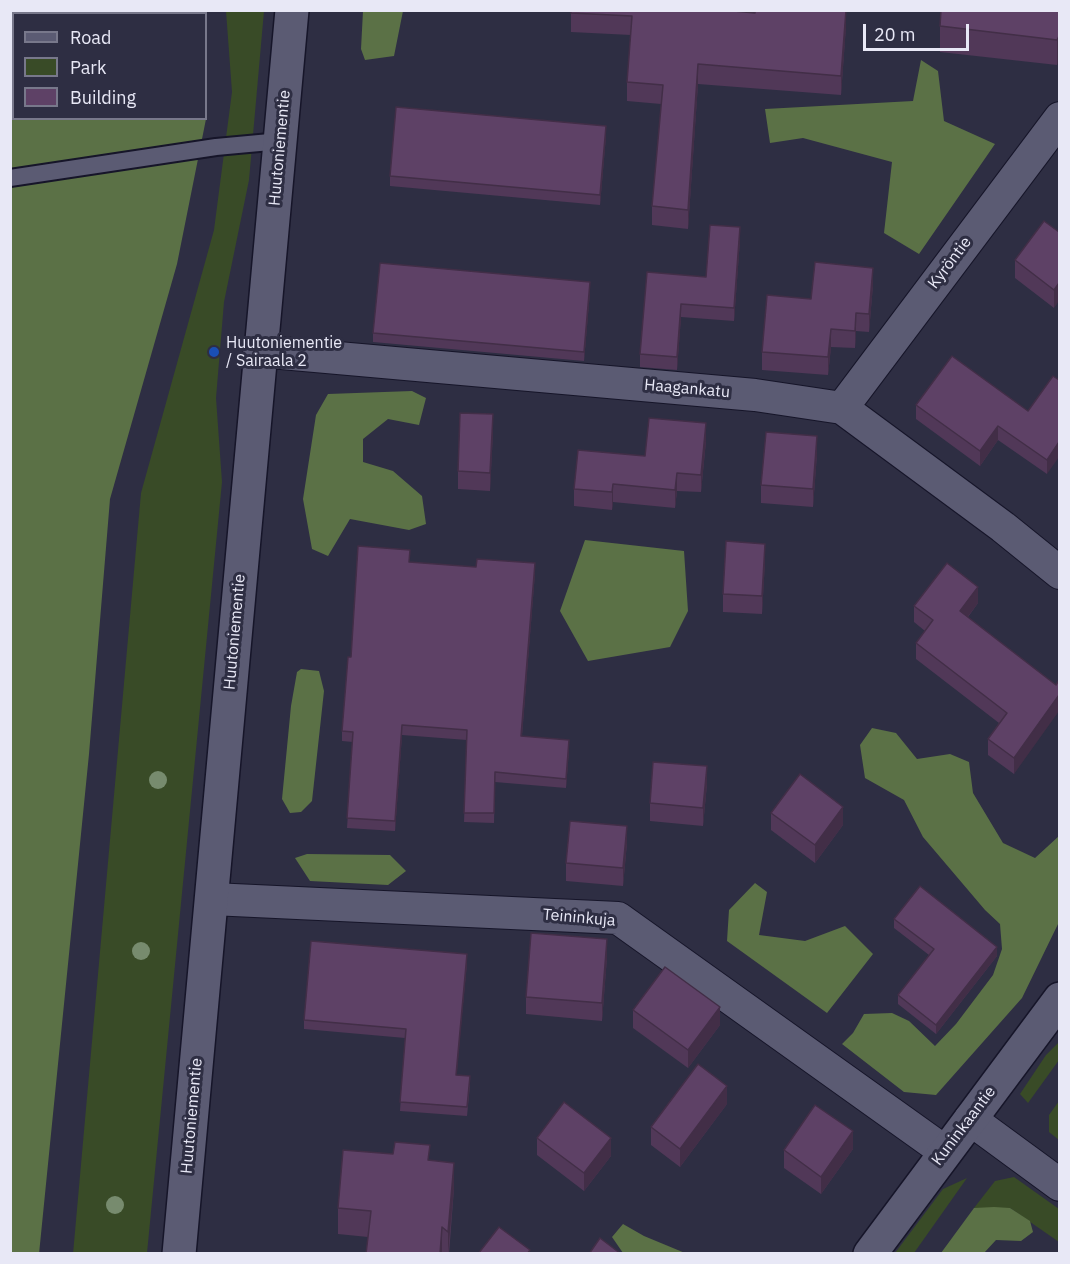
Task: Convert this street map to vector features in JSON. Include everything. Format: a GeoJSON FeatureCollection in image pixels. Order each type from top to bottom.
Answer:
{"type":"FeatureCollection","features":[{"type":"Feature","properties":{"kind":"main road","name":"Huutoniementie"},"geometry":{"type":"LineString","coordinates":[[179,1254],[292,10]]}},
{"type":"Feature","properties":{"kind":"main road","name":"Kuninkaantie"},"geometry":{"type":"LineString","coordinates":[[870,1254],[944,1150],[970,1119],[1059,999]]}},
{"type":"Feature","properties":{"kind":"street","name":"Kyröntie"},"geometry":{"type":"LineString","coordinates":[[842,408],[1059,118]]}},
{"type":"Feature","properties":{"kind":"street","name":"Haagankatu"},"geometry":{"type":"LineString","coordinates":[[260,351],[755,395],[842,408],[1003,526],[1059,573]]}},
{"type":"Feature","properties":{"kind":"street","name":"Teininkuja"},"geometry":{"type":"LineString","coordinates":[[212,899],[618,918],[944,1150]]}},
{"type":"Feature","properties":{"kind":"street"},"geometry":{"type":"LineString","coordinates":[[970,1119],[1059,1185]]}},
{"type":"Feature","properties":{"kind":"lane"},"geometry":{"type":"LineString","coordinates":[[10,178],[216,147],[281,141]]}},
{"type":"Feature","properties":{"kind":"green space"},"geometry":{"type":"Polygon","coordinates":[[[10,11],[205,11],[12,12],[12,120],[206,120],[177,264],[110,499],[89,754],[39,1254],[10,1253],[10,11]]]}},
{"type":"Feature","properties":{"kind":"green space"},"geometry":{"type":"Polygon","coordinates":[[[226,11],[264,11],[249,180],[224,302],[216,398],[222,482],[147,1253],[73,1254],[141,493],[214,230],[232,92],[226,11]]]}},
{"type":"Feature","properties":{"kind":"green space"},"geometry":{"type":"Polygon","coordinates":[[[363,11],[403,11],[394,56],[365,60],[361,49],[363,11]]]}},
{"type":"Feature","properties":{"kind":"green space"},"geometry":{"type":"Polygon","coordinates":[[[921,60],[938,71],[944,121],[995,144],[919,254],[884,233],[892,162],[803,138],[770,143],[765,109],[913,101],[921,60]]]}},
{"type":"Feature","properties":{"kind":"green space"},"geometry":{"type":"Polygon","coordinates":[[[412,391],[426,398],[419,425],[388,419],[363,439],[363,462],[393,471],[422,496],[426,524],[409,530],[350,519],[328,556],[312,549],[303,499],[316,415],[328,394],[412,391]]]}},
{"type":"Feature","properties":{"kind":"green space"},"geometry":{"type":"Polygon","coordinates":[[[585,540],[684,551],[688,611],[670,647],[588,661],[560,611],[585,540]]]}},
{"type":"Feature","properties":{"kind":"green space"},"geometry":{"type":"Polygon","coordinates":[[[301,669],[319,671],[324,691],[312,801],[301,812],[290,813],[282,799],[291,706],[297,672],[301,669]]]}},
{"type":"Feature","properties":{"kind":"green space"},"geometry":{"type":"Polygon","coordinates":[[[872,728],[896,733],[917,759],[950,754],[969,762],[973,793],[1003,843],[1035,858],[1059,836],[1059,922],[1022,998],[936,1095],[904,1092],[842,1044],[853,1033],[864,1014],[892,1013],[909,1021],[935,1046],[956,1024],[993,975],[1002,949],[1000,924],[985,910],[923,837],[904,800],[865,778],[860,745],[872,728]]]}},
{"type":"Feature","properties":{"kind":"green space"},"geometry":{"type":"Polygon","coordinates":[[[307,854],[390,855],[406,871],[388,885],[310,881],[295,858],[307,854]]]}},
{"type":"Feature","properties":{"kind":"green space"},"geometry":{"type":"Polygon","coordinates":[[[755,883],[767,892],[759,935],[805,941],[845,926],[873,954],[827,1013],[727,941],[729,910],[755,883]]]}},
{"type":"Feature","properties":{"kind":"green space"},"geometry":{"type":"Polygon","coordinates":[[[1059,1042],[1059,1060],[1028,1103],[1020,1094],[1046,1055],[1059,1042]]]}},
{"type":"Feature","properties":{"kind":"green space"},"geometry":{"type":"Polygon","coordinates":[[[1059,1101],[1059,1140],[1049,1132],[1049,1115],[1059,1101]]]}},
{"type":"Feature","properties":{"kind":"green space"},"geometry":{"type":"Polygon","coordinates":[[[1014,1177],[1059,1209],[1059,1242],[1010,1208],[974,1208],[995,1181],[1014,1177]]]}},
{"type":"Feature","properties":{"kind":"green space"},"geometry":{"type":"Polygon","coordinates":[[[967,1178],[914,1253],[895,1253],[943,1189],[967,1178]]]}},
{"type":"Feature","properties":{"kind":"green space"},"geometry":{"type":"Polygon","coordinates":[[[974,1208],[1010,1208],[1030,1221],[1033,1232],[1021,1241],[996,1240],[984,1253],[941,1253],[974,1208]]]}},
{"type":"Feature","properties":{"kind":"green space"},"geometry":{"type":"Polygon","coordinates":[[[623,1224],[644,1236],[685,1253],[623,1253],[612,1237],[623,1224]]]}},
{"type":"Feature","properties":{"kind":"building"},"geometry":{"type":"Polygon","coordinates":[[[571,10],[723,10],[755,13],[755,10],[846,10],[841,76],[698,64],[688,210],[652,206],[663,85],[627,82],[632,16],[571,13],[571,10]]]}},
{"type":"Feature","properties":{"kind":"building"},"geometry":{"type":"Polygon","coordinates":[[[941,10],[1059,10],[1059,36],[1057,40],[940,26],[941,10]]]}},
{"type":"Feature","properties":{"kind":"building"},"geometry":{"type":"Polygon","coordinates":[[[396,107],[606,126],[600,195],[390,176],[396,107]]]}},
{"type":"Feature","properties":{"kind":"building"},"geometry":{"type":"Polygon","coordinates":[[[1044,221],[1059,232],[1059,283],[1054,290],[1015,260],[1044,221]]]}},
{"type":"Feature","properties":{"kind":"building"},"geometry":{"type":"Polygon","coordinates":[[[710,225],[740,227],[734,308],[681,304],[677,357],[640,354],[647,272],[706,277],[710,225]]]}},
{"type":"Feature","properties":{"kind":"building"},"geometry":{"type":"Polygon","coordinates":[[[815,262],[873,268],[869,314],[856,313],[855,331],[831,329],[828,357],[762,352],[767,295],[811,299],[815,262]]]}},
{"type":"Feature","properties":{"kind":"building"},"geometry":{"type":"Polygon","coordinates":[[[380,263],[590,282],[584,352],[373,333],[380,263]]]}},
{"type":"Feature","properties":{"kind":"building"},"geometry":{"type":"Polygon","coordinates":[[[952,356],[1028,411],[1053,376],[1059,380],[1059,442],[1047,460],[998,426],[980,451],[916,405],[952,356]]]}},
{"type":"Feature","properties":{"kind":"building"},"geometry":{"type":"Polygon","coordinates":[[[460,413],[493,414],[490,473],[458,471],[460,413]]]}},
{"type":"Feature","properties":{"kind":"building"},"geometry":{"type":"Polygon","coordinates":[[[649,418],[706,423],[701,475],[677,473],[675,490],[613,484],[612,492],[574,489],[578,450],[645,456],[649,418]]]}},
{"type":"Feature","properties":{"kind":"building"},"geometry":{"type":"Polygon","coordinates":[[[766,432],[817,436],[813,489],[761,485],[766,432]]]}},
{"type":"Feature","properties":{"kind":"building"},"geometry":{"type":"Polygon","coordinates":[[[726,541],[765,544],[762,596],[723,594],[726,541]]]}},
{"type":"Feature","properties":{"kind":"building"},"geometry":{"type":"Polygon","coordinates":[[[358,546],[410,550],[409,562],[476,567],[477,559],[535,563],[521,736],[569,740],[566,779],[495,772],[494,813],[464,813],[467,730],[402,725],[395,821],[347,818],[353,732],[342,731],[348,657],[351,657],[358,546]]]}},
{"type":"Feature","properties":{"kind":"building"},"geometry":{"type":"Polygon","coordinates":[[[947,563],[978,587],[960,611],[1056,685],[1059,680],[1059,695],[1014,758],[988,739],[1007,713],[916,643],[933,620],[914,606],[947,563]]]}},
{"type":"Feature","properties":{"kind":"building"},"geometry":{"type":"Polygon","coordinates":[[[653,762],[707,766],[703,808],[650,803],[653,762]]]}},
{"type":"Feature","properties":{"kind":"building"},"geometry":{"type":"Polygon","coordinates":[[[800,774],[843,807],[815,845],[771,813],[800,774]]]}},
{"type":"Feature","properties":{"kind":"building"},"geometry":{"type":"Polygon","coordinates":[[[570,821],[627,826],[623,868],[566,863],[570,821]]]}},
{"type":"Feature","properties":{"kind":"building"},"geometry":{"type":"Polygon","coordinates":[[[920,886],[997,947],[936,1025],[898,995],[934,949],[894,919],[920,886]]]}},
{"type":"Feature","properties":{"kind":"building"},"geometry":{"type":"Polygon","coordinates":[[[531,933],[607,939],[602,1003],[526,997],[531,933]]]}},
{"type":"Feature","properties":{"kind":"building"},"geometry":{"type":"Polygon","coordinates":[[[311,941],[467,954],[456,1075],[470,1076],[467,1107],[400,1102],[406,1029],[304,1020],[311,941]]]}},
{"type":"Feature","properties":{"kind":"building"},"geometry":{"type":"Polygon","coordinates":[[[665,967],[720,1007],[688,1050],[633,1010],[665,967]]]}},
{"type":"Feature","properties":{"kind":"building"},"geometry":{"type":"Polygon","coordinates":[[[698,1064],[727,1086],[680,1149],[651,1127],[698,1064]]]}},
{"type":"Feature","properties":{"kind":"building"},"geometry":{"type":"Polygon","coordinates":[[[564,1102],[611,1138],[584,1173],[537,1138],[564,1102]]]}},
{"type":"Feature","properties":{"kind":"building"},"geometry":{"type":"Polygon","coordinates":[[[815,1105],[853,1131],[821,1177],[784,1150],[815,1105]]]}},
{"type":"Feature","properties":{"kind":"building"},"geometry":{"type":"Polygon","coordinates":[[[395,1142],[430,1145],[428,1160],[454,1163],[448,1232],[442,1227],[440,1254],[366,1254],[371,1211],[338,1208],[343,1150],[393,1154],[395,1142]]]}},
{"type":"Feature","properties":{"kind":"building"},"geometry":{"type":"Polygon","coordinates":[[[499,1227],[530,1250],[527,1254],[478,1254],[499,1227]]]}},
{"type":"Feature","properties":{"kind":"building"},"geometry":{"type":"Polygon","coordinates":[[[600,1238],[621,1254],[589,1254],[600,1238]]]}},
{"type":"Feature","properties":{"kind":"place","name":"Huutoniementie / Sairaala 2"},"geometry":{"type":"Point","coordinates":[214,352]}}]}
